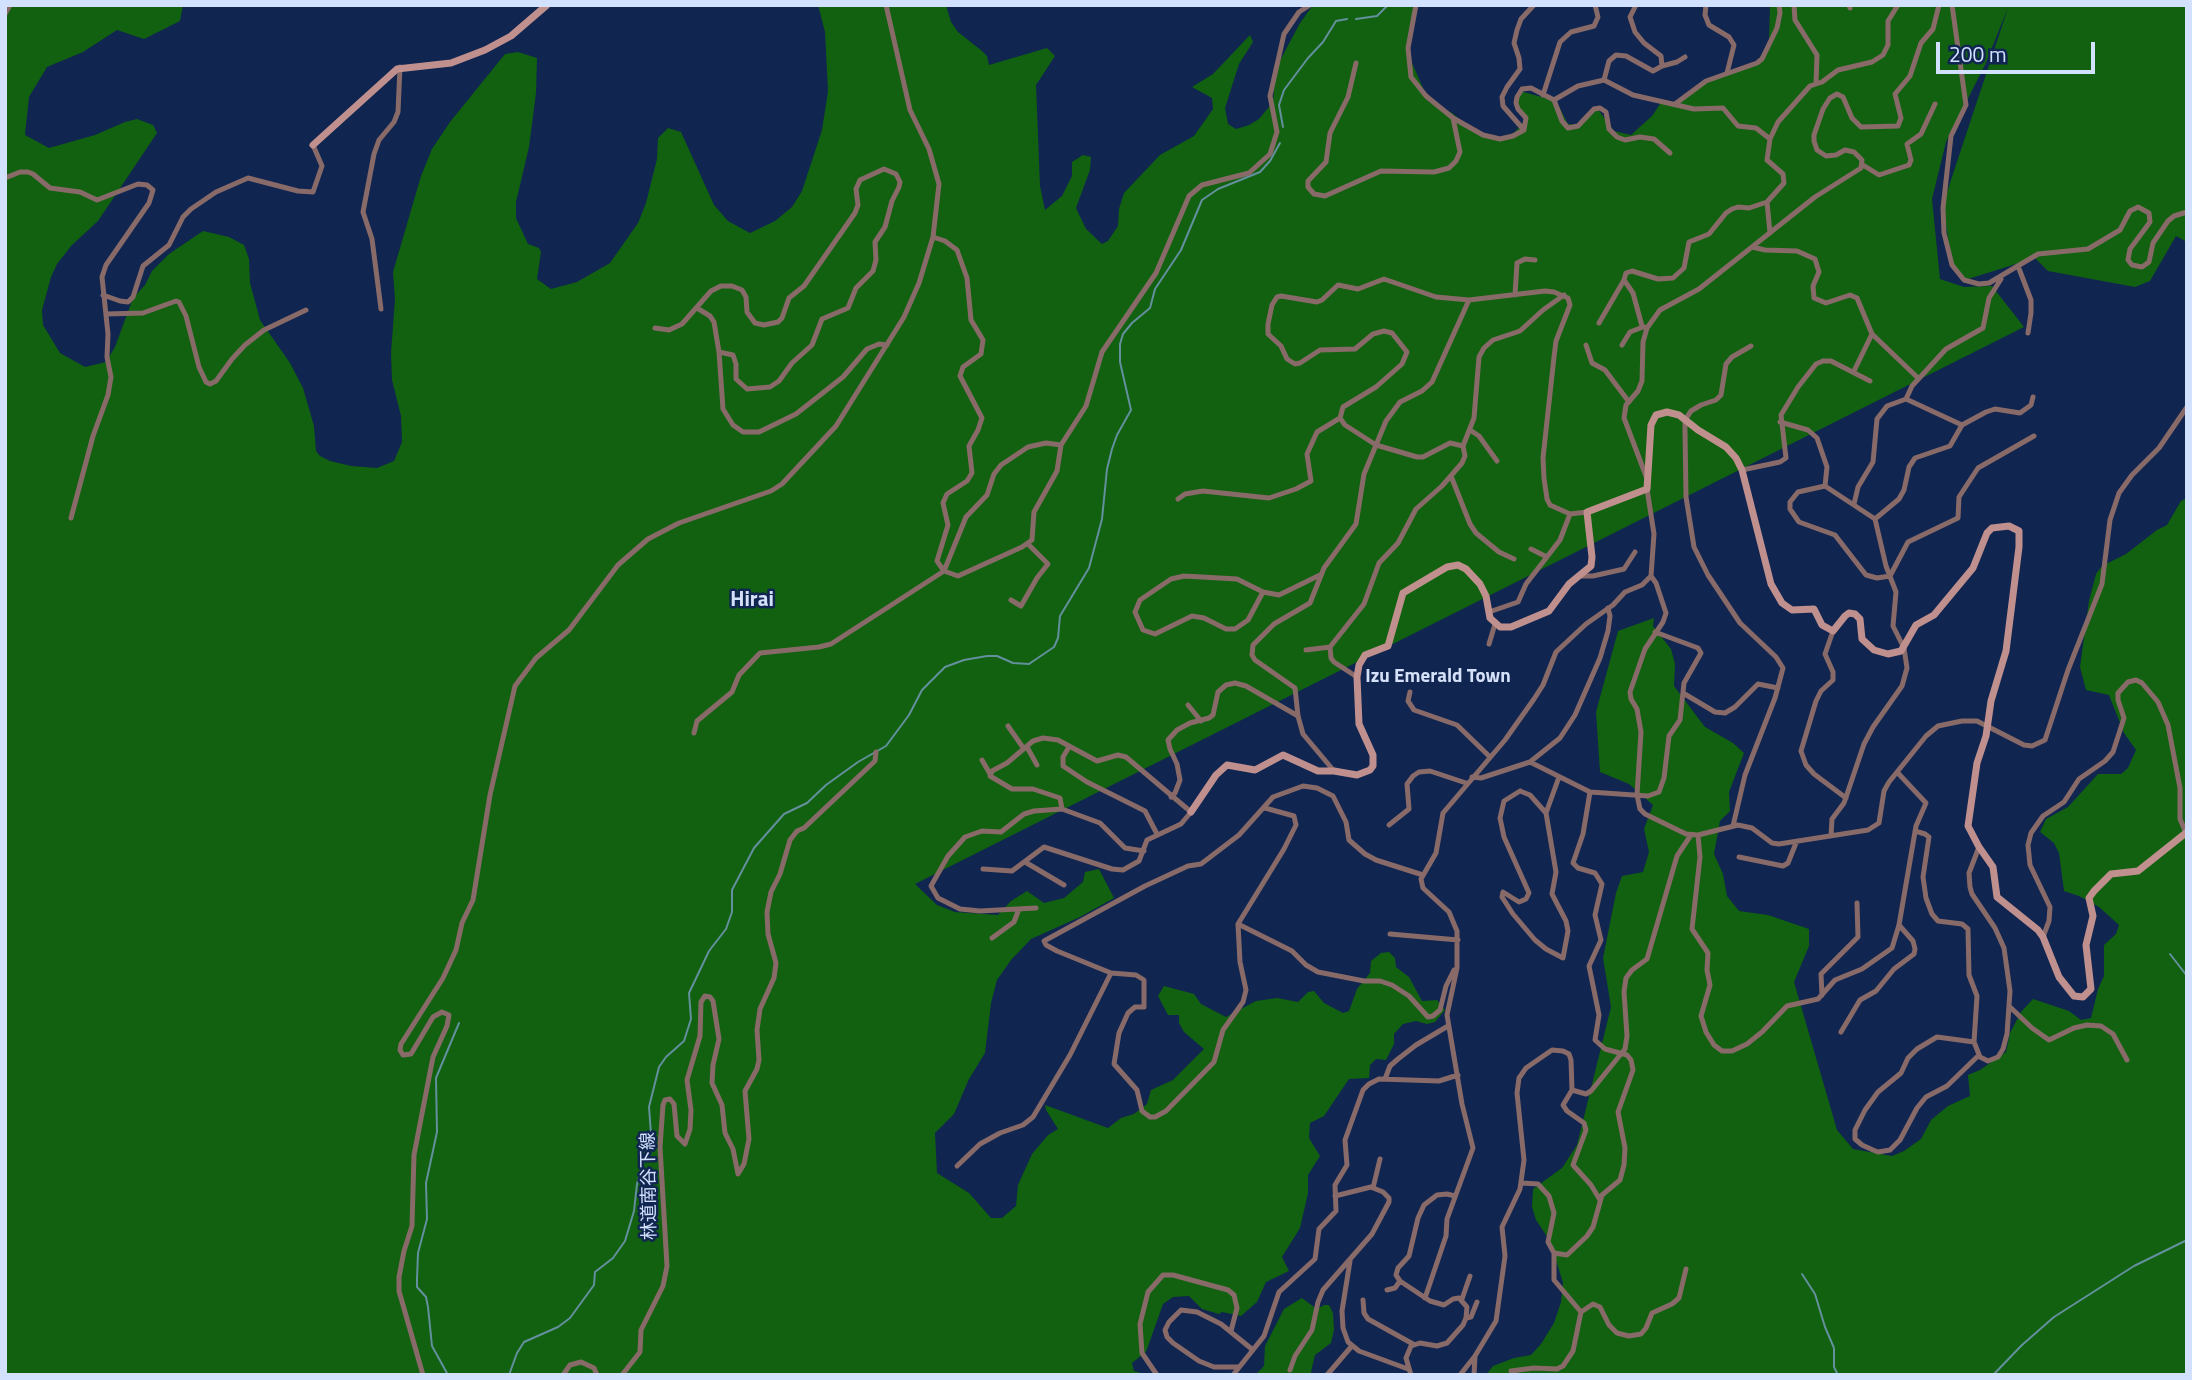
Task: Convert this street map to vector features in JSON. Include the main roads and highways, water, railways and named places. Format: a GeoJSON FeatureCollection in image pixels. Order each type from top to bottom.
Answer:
{"type":"FeatureCollection","features":[{"type":"Feature","properties":{"kind":"waterway"},"geometry":{"type":"LineString","coordinates":[[1356,19],[1377,16],[1388,5]]}},
{"type":"Feature","properties":{"kind":"waterway"},"geometry":{"type":"LineString","coordinates":[[1283,127],[1279,105],[1284,90],[1323,42],[1336,21],[1347,19]]}},
{"type":"Feature","properties":{"kind":"waterway"},"geometry":{"type":"LineString","coordinates":[[509,1375],[524,1342],[558,1327],[570,1318],[594,1285],[595,1272],[613,1258],[625,1241],[651,1134],[649,1107],[659,1067],[684,1041],[691,1019],[689,993],[709,951],[726,929],[732,912],[732,890],[754,848],[784,814],[807,803],[826,785],[886,746],[909,715],[922,690],[945,667],[987,656],[1029,664],[1054,647],[1058,638],[1060,616],[1089,568],[1102,519],[1107,469],[1112,449],[1131,410],[1120,362],[1123,334],[1150,308],[1155,289],[1181,250],[1202,200],[1218,189],[1260,172],[1280,143]]}},
{"type":"Feature","properties":{"kind":"waterway"},"geometry":{"type":"LineString","coordinates":[[2170,954],[2187,976]]}},
{"type":"Feature","properties":{"kind":"waterway"},"geometry":{"type":"LineString","coordinates":[[448,1375],[432,1346],[426,1297],[417,1287],[417,1279],[418,1253],[427,1219],[426,1183],[437,1132],[436,1078],[459,1023]]}},
{"type":"Feature","properties":{"kind":"waterway"},"geometry":{"type":"LineString","coordinates":[[1993,1375],[2054,1317],[2134,1266],[2187,1240]]}},
{"type":"Feature","properties":{"kind":"waterway"},"geometry":{"type":"LineString","coordinates":[[1802,1274],[1815,1294],[1834,1348],[1834,1367],[1838,1375]]}},
{"type":"Feature","properties":{"kind":"district","name":"Hirai"},"geometry":{"type":"Point","coordinates":[752,601]}},
{"type":"Feature","properties":{"kind":"district","name":"Izu Emerald Town"},"geometry":{"type":"Point","coordinates":[1438,677]}}]}
